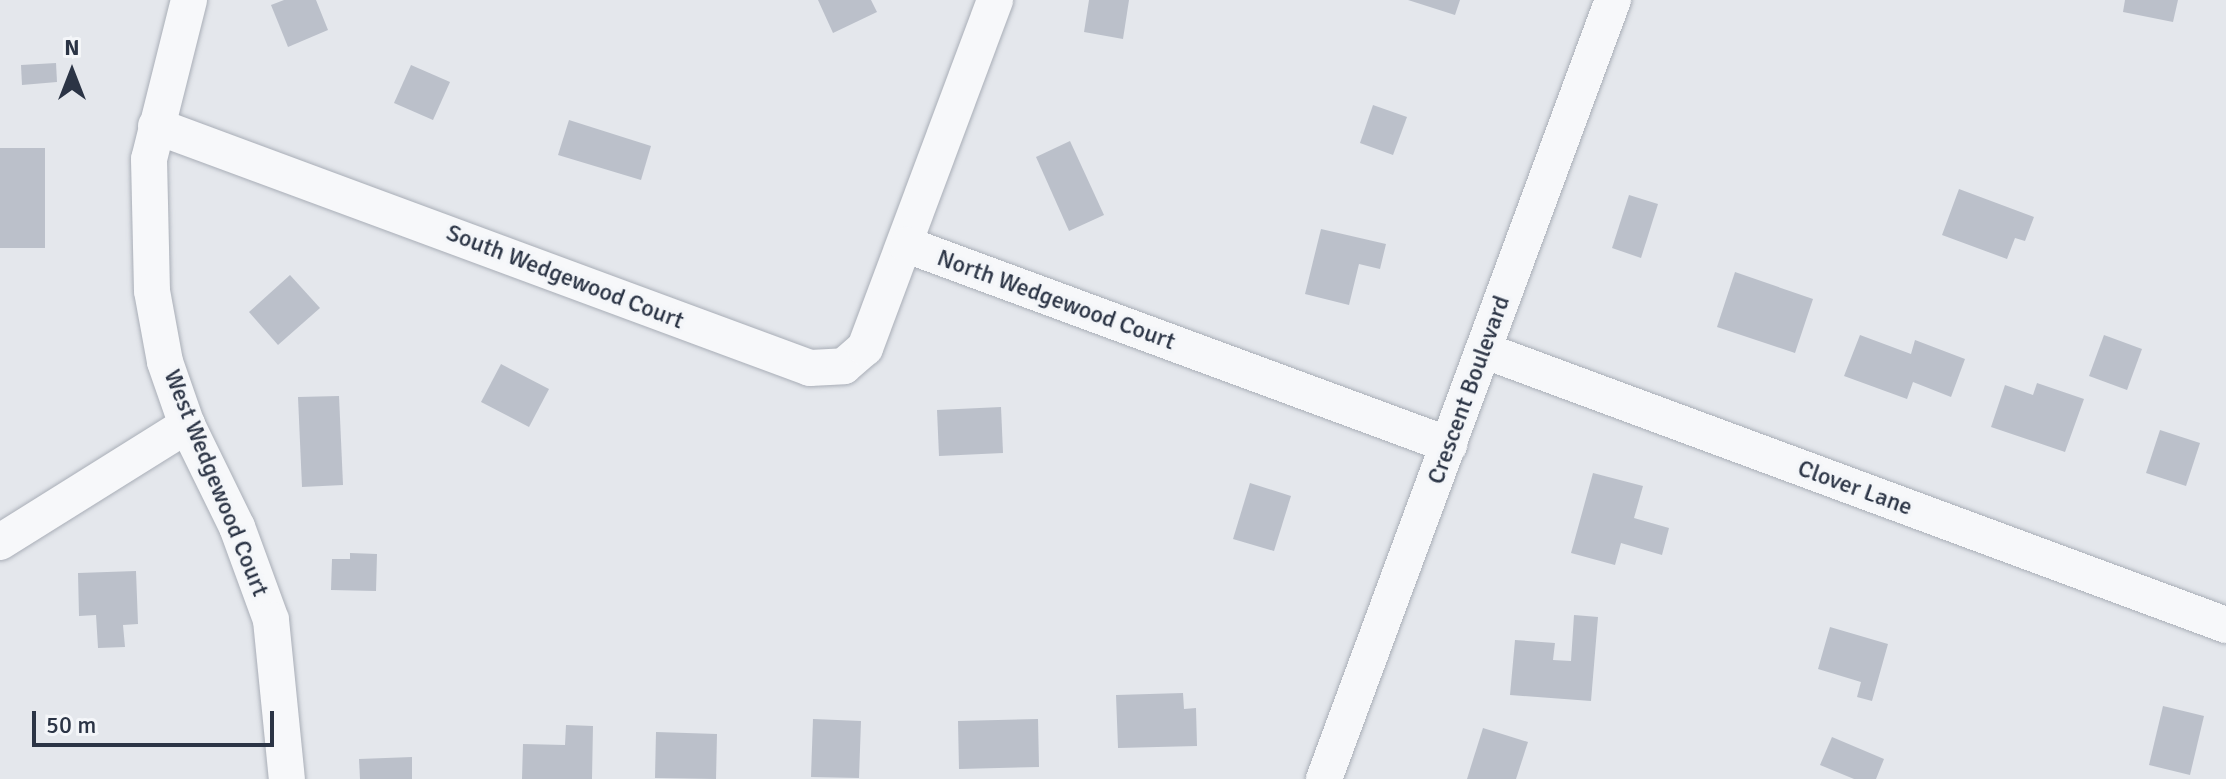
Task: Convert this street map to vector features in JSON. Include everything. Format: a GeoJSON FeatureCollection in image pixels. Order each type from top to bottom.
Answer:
{"type":"FeatureCollection","features":[{"type":"Feature","properties":{"kind":"street","name":"West Wedgewood Court"},"geometry":{"type":"LineString","coordinates":[[189,0],[149,159],[148,257],[165,362],[187,425],[237,527],[271,620],[287,779]]}},
{"type":"Feature","properties":{"kind":"street","name":"North Wedgewood Court"},"geometry":{"type":"LineString","coordinates":[[995,0],[907,245],[1449,445]]}},
{"type":"Feature","properties":{"kind":"street","name":"Crescent Boulevard"},"geometry":{"type":"LineString","coordinates":[[1324,779],[1613,0]]}},
{"type":"Feature","properties":{"kind":"street","name":"South Wedgewood Court"},"geometry":{"type":"LineString","coordinates":[[156,126],[810,368],[844,366],[865,348],[907,245]]}},
{"type":"Feature","properties":{"kind":"street","name":"Clover Lane"},"geometry":{"type":"LineString","coordinates":[[1483,350],[2226,625]]}},
{"type":"Feature","properties":{"kind":"street"},"geometry":{"type":"LineString","coordinates":[[0,542],[187,425]]}},
{"type":"Feature","properties":{"kind":"building"},"geometry":{"type":"Polygon","coordinates":[[[284,0],[316,0],[328,30],[288,47],[271,5],[284,0]]]}},
{"type":"Feature","properties":{"kind":"building"},"geometry":{"type":"Polygon","coordinates":[[[818,0],[871,0],[877,12],[833,33],[818,0]]]}},
{"type":"Feature","properties":{"kind":"building"},"geometry":{"type":"Polygon","coordinates":[[[1089,0],[1129,0],[1123,39],[1084,32],[1089,0]]]}},
{"type":"Feature","properties":{"kind":"building"},"geometry":{"type":"Polygon","coordinates":[[[1408,0],[1460,0],[1455,15],[1408,0]]]}},
{"type":"Feature","properties":{"kind":"building"},"geometry":{"type":"Polygon","coordinates":[[[2125,0],[2178,0],[2173,22],[2123,12],[2125,0]]]}},
{"type":"Feature","properties":{"kind":"building"},"geometry":{"type":"Polygon","coordinates":[[[56,63],[57,82],[22,85],[21,65],[56,63]]]}},
{"type":"Feature","properties":{"kind":"building"},"geometry":{"type":"Polygon","coordinates":[[[411,65],[450,82],[433,120],[394,103],[411,65]]]}},
{"type":"Feature","properties":{"kind":"building"},"geometry":{"type":"Polygon","coordinates":[[[1373,105],[1407,117],[1393,155],[1360,143],[1373,105]]]}},
{"type":"Feature","properties":{"kind":"building"},"geometry":{"type":"Polygon","coordinates":[[[569,120],[651,146],[641,180],[558,155],[569,120]]]}},
{"type":"Feature","properties":{"kind":"building"},"geometry":{"type":"Polygon","coordinates":[[[1070,141],[1104,215],[1069,231],[1036,157],[1070,141]]]}},
{"type":"Feature","properties":{"kind":"building"},"geometry":{"type":"Polygon","coordinates":[[[0,148],[45,148],[45,248],[0,248],[0,148]]]}},
{"type":"Feature","properties":{"kind":"building"},"geometry":{"type":"Polygon","coordinates":[[[1959,189],[2034,217],[2025,241],[2015,238],[2007,259],[1942,235],[1959,189]]]}},
{"type":"Feature","properties":{"kind":"building"},"geometry":{"type":"Polygon","coordinates":[[[1629,195],[1658,204],[1641,258],[1612,248],[1629,195]]]}},
{"type":"Feature","properties":{"kind":"building"},"geometry":{"type":"Polygon","coordinates":[[[1321,229],[1386,244],[1380,269],[1359,264],[1349,305],[1305,294],[1321,229]]]}},
{"type":"Feature","properties":{"kind":"building"},"geometry":{"type":"Polygon","coordinates":[[[1735,272],[1813,299],[1795,353],[1717,327],[1735,272]]]}},
{"type":"Feature","properties":{"kind":"building"},"geometry":{"type":"Polygon","coordinates":[[[290,275],[320,308],[278,345],[249,312],[290,275]]]}},
{"type":"Feature","properties":{"kind":"building"},"geometry":{"type":"Polygon","coordinates":[[[1860,335],[1911,354],[1915,340],[1965,359],[1951,397],[1913,382],[1907,399],[1844,376],[1860,335]]]}},
{"type":"Feature","properties":{"kind":"building"},"geometry":{"type":"Polygon","coordinates":[[[2104,335],[2142,349],[2127,390],[2089,376],[2104,335]]]}},
{"type":"Feature","properties":{"kind":"building"},"geometry":{"type":"Polygon","coordinates":[[[501,364],[549,389],[529,427],[481,402],[501,364]]]}},
{"type":"Feature","properties":{"kind":"building"},"geometry":{"type":"Polygon","coordinates":[[[2037,383],[2084,399],[2065,452],[1991,427],[2005,385],[2033,395],[2037,383]]]}},
{"type":"Feature","properties":{"kind":"building"},"geometry":{"type":"Polygon","coordinates":[[[339,396],[343,485],[302,487],[298,397],[339,396]]]}},
{"type":"Feature","properties":{"kind":"building"},"geometry":{"type":"Polygon","coordinates":[[[1001,407],[1003,453],[939,456],[937,410],[1001,407]]]}},
{"type":"Feature","properties":{"kind":"building"},"geometry":{"type":"Polygon","coordinates":[[[2160,430],[2200,443],[2186,486],[2146,473],[2160,430]]]}},
{"type":"Feature","properties":{"kind":"building"},"geometry":{"type":"Polygon","coordinates":[[[1593,473],[1643,486],[1634,518],[1669,528],[1662,555],[1621,543],[1615,565],[1571,553],[1593,473]]]}},
{"type":"Feature","properties":{"kind":"building"},"geometry":{"type":"Polygon","coordinates":[[[1250,483],[1291,496],[1274,551],[1233,539],[1250,483]]]}},
{"type":"Feature","properties":{"kind":"building"},"geometry":{"type":"Polygon","coordinates":[[[350,553],[377,554],[376,591],[331,590],[332,559],[350,559],[350,553]]]}},
{"type":"Feature","properties":{"kind":"building"},"geometry":{"type":"Polygon","coordinates":[[[136,571],[138,624],[123,625],[125,647],[98,648],[96,615],[79,616],[78,573],[136,571]]]}},
{"type":"Feature","properties":{"kind":"building"},"geometry":{"type":"Polygon","coordinates":[[[1574,615],[1598,617],[1591,701],[1510,695],[1515,640],[1555,643],[1553,660],[1571,661],[1574,615]]]}},
{"type":"Feature","properties":{"kind":"building"},"geometry":{"type":"Polygon","coordinates":[[[1830,627],[1888,644],[1872,701],[1857,697],[1861,682],[1818,669],[1830,627]]]}},
{"type":"Feature","properties":{"kind":"building"},"geometry":{"type":"Polygon","coordinates":[[[1183,693],[1184,709],[1196,708],[1197,746],[1118,748],[1116,695],[1183,693]]]}},
{"type":"Feature","properties":{"kind":"building"},"geometry":{"type":"Polygon","coordinates":[[[2163,706],[2204,716],[2190,775],[2149,765],[2163,706]]]}},
{"type":"Feature","properties":{"kind":"building"},"geometry":{"type":"Polygon","coordinates":[[[813,719],[861,721],[859,778],[811,777],[813,719]]]}},
{"type":"Feature","properties":{"kind":"building"},"geometry":{"type":"Polygon","coordinates":[[[1038,719],[1039,767],[959,769],[958,721],[1038,719]]]}},
{"type":"Feature","properties":{"kind":"building"},"geometry":{"type":"Polygon","coordinates":[[[566,725],[593,726],[592,779],[522,779],[523,744],[565,745],[566,725]]]}},
{"type":"Feature","properties":{"kind":"building"},"geometry":{"type":"Polygon","coordinates":[[[1483,728],[1528,742],[1516,779],[1467,779],[1483,728]]]}},
{"type":"Feature","properties":{"kind":"building"},"geometry":{"type":"Polygon","coordinates":[[[656,732],[717,734],[716,779],[655,778],[656,732]]]}},
{"type":"Feature","properties":{"kind":"building"},"geometry":{"type":"Polygon","coordinates":[[[1832,737],[1884,759],[1876,779],[1854,779],[1820,765],[1832,737]]]}},
{"type":"Feature","properties":{"kind":"building"},"geometry":{"type":"Polygon","coordinates":[[[412,757],[412,779],[360,779],[359,759],[412,757]]]}}]}
